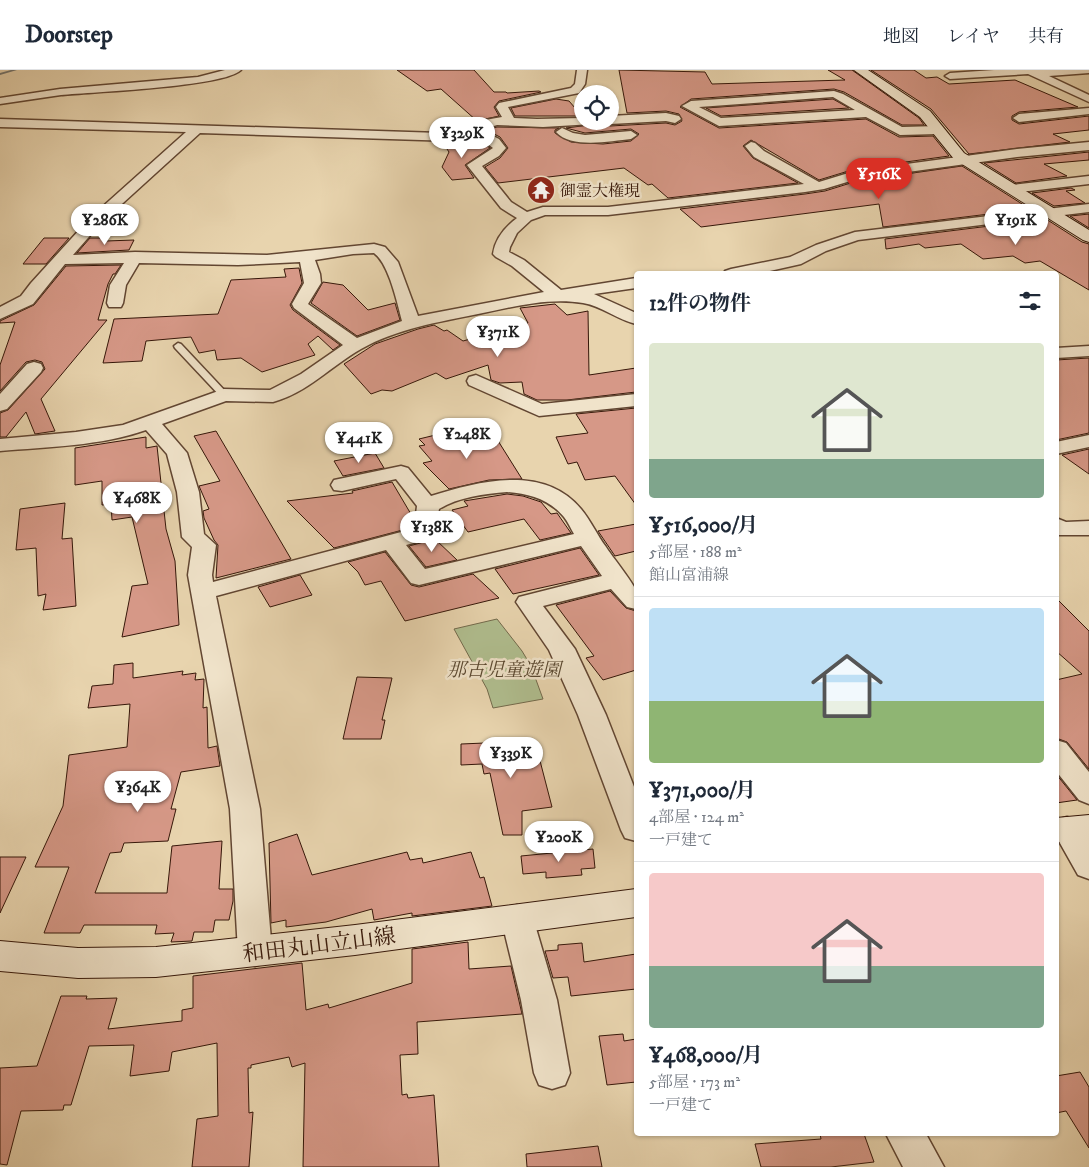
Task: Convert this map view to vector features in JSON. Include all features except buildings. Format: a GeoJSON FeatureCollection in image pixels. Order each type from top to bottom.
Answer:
{"type":"FeatureCollection","features":[{"type":"Feature","properties":{"kind":"main road"},"geometry":{"type":"LineString","coordinates":[[860,70],[921,111],[952,150],[966,161],[1089,237]]}},
{"type":"Feature","properties":{"kind":"main road","name":"和田丸山立山線"},"geometry":{"type":"LineString","coordinates":[[0,956],[88,963],[156,962],[255,952],[634,904]]}},
{"type":"Feature","properties":{"kind":"street"},"geometry":{"type":"LineString","coordinates":[[0,101],[60,92],[203,79],[236,70]]}},
{"type":"Feature","properties":{"kind":"street"},"geometry":{"type":"LineString","coordinates":[[510,121],[502,107],[503,105],[575,91],[580,84],[582,70]]}},
{"type":"Feature","properties":{"kind":"street"},"geometry":{"type":"LineString","coordinates":[[950,76],[1089,70]]}},
{"type":"Feature","properties":{"kind":"street"},"geometry":{"type":"LineString","coordinates":[[1030,72],[1089,100]]}},
{"type":"Feature","properties":{"kind":"street"},"geometry":{"type":"LineString","coordinates":[[1069,90],[1089,88]]}},
{"type":"Feature","properties":{"kind":"street"},"geometry":{"type":"LineString","coordinates":[[868,114],[719,122],[688,106],[691,104],[834,94],[868,114],[894,130],[938,130]]}},
{"type":"Feature","properties":{"kind":"street"},"geometry":{"type":"LineString","coordinates":[[1019,118],[1089,111]]}},
{"type":"Feature","properties":{"kind":"street"},"geometry":{"type":"LineString","coordinates":[[619,120],[666,117],[675,119]]}},
{"type":"Feature","properties":{"kind":"street"},"geometry":{"type":"LineString","coordinates":[[486,138],[475,131],[475,128],[488,123],[510,121],[574,122]]}},
{"type":"Feature","properties":{"kind":"street"},"geometry":{"type":"LineString","coordinates":[[558,123],[566,136],[576,138],[631,135]]}},
{"type":"Feature","properties":{"kind":"street"},"geometry":{"type":"LineString","coordinates":[[0,124],[486,138],[496,141],[500,148],[496,153],[483,158],[474,165],[506,205],[526,217]]}},
{"type":"Feature","properties":{"kind":"street"},"geometry":{"type":"LineString","coordinates":[[0,314],[27,300],[96,220],[196,130]]}},
{"type":"Feature","properties":{"kind":"street"},"geometry":{"type":"LineString","coordinates":[[751,146],[760,154],[817,186]]}},
{"type":"Feature","properties":{"kind":"street"},"geometry":{"type":"LineString","coordinates":[[634,318],[588,298],[559,296],[518,264],[501,254],[502,246],[510,232],[526,217],[543,210],[608,211],[817,186],[855,175],[1016,153],[1089,146]]}},
{"type":"Feature","properties":{"kind":"street"},"geometry":{"type":"LineString","coordinates":[[1012,189],[1089,180]]}},
{"type":"Feature","properties":{"kind":"street"},"geometry":{"type":"LineString","coordinates":[[745,271],[795,261],[821,248],[855,236],[1089,208]]}},
{"type":"Feature","properties":{"kind":"street"},"geometry":{"type":"LineString","coordinates":[[61,260],[135,257],[260,260],[306,257],[365,248],[381,251],[390,261],[405,297],[411,323]]}},
{"type":"Feature","properties":{"kind":"street"},"geometry":{"type":"LineString","coordinates":[[115,303],[118,285],[135,257]]}},
{"type":"Feature","properties":{"kind":"street"},"geometry":{"type":"LineString","coordinates":[[306,257],[313,279],[310,290],[301,297],[300,304],[302,308],[355,344]]}},
{"type":"Feature","properties":{"kind":"street"},"geometry":{"type":"LineString","coordinates":[[0,445],[76,438],[127,430],[224,395],[273,396],[308,378],[355,344],[411,323],[507,303],[634,283]]}},
{"type":"Feature","properties":{"kind":"street"},"geometry":{"type":"LineString","coordinates":[[1059,353],[1089,351]]}},
{"type":"Feature","properties":{"kind":"street"},"geometry":{"type":"LineString","coordinates":[[0,405],[34,368]]}},
{"type":"Feature","properties":{"kind":"street"},"geometry":{"type":"LineString","coordinates":[[476,381],[539,410],[634,400]]}},
{"type":"Feature","properties":{"kind":"street"},"geometry":{"type":"LineString","coordinates":[[150,422],[177,453],[188,492],[193,537],[204,546],[200,575],[245,809],[255,952]]}},
{"type":"Feature","properties":{"kind":"street"},"geometry":{"type":"LineString","coordinates":[[1059,447],[1089,442]]}},
{"type":"Feature","properties":{"kind":"street"},"geometry":{"type":"LineString","coordinates":[[203,592],[432,531],[427,514],[428,506],[401,472],[342,485]]}},
{"type":"Feature","properties":{"kind":"street"},"geometry":{"type":"LineString","coordinates":[[428,506],[436,501],[493,486],[525,486],[544,492],[561,502],[573,513],[587,538],[617,580],[634,600]]}},
{"type":"Feature","properties":{"kind":"street"},"geometry":{"type":"LineString","coordinates":[[1059,527],[1061,529],[1089,528]]}},
{"type":"Feature","properties":{"kind":"street"},"geometry":{"type":"LineString","coordinates":[[392,542],[419,578],[587,538]]}},
{"type":"Feature","properties":{"kind":"street"},"geometry":{"type":"LineString","coordinates":[[617,580],[528,602],[562,649],[592,715],[634,825]]}},
{"type":"Feature","properties":{"kind":"street"},"geometry":{"type":"LineString","coordinates":[[1059,754],[1089,793]]}},
{"type":"Feature","properties":{"kind":"street"},"geometry":{"type":"LineString","coordinates":[[1071,828],[1089,867]]}},
{"type":"Feature","properties":{"kind":"street"},"geometry":{"type":"LineString","coordinates":[[517,918],[539,1000],[552,1073]]}},
{"type":"Feature","properties":{"kind":"street"},"geometry":{"type":"LineString","coordinates":[[907,1136],[924,1167]]}},
{"type":"Feature","properties":{"kind":"lane"},"geometry":{"type":"LineString","coordinates":[[178,346],[224,395]]}},
{"type":"Feature","properties":{"kind":"green space","name":"那古児童遊園"},"geometry":{"type":"Polygon","coordinates":[[[497,619],[531,666],[543,699],[493,708],[487,689],[454,629],[497,619]]]}},
{"type":"Feature","properties":{"kind":"waterway"},"geometry":{"type":"LineString","coordinates":[[0,74],[15,70]]}},
{"type":"Feature","properties":{"kind":"place","name":"御霊大権現"},"geometry":{"type":"Point","coordinates":[541,190]}}]}
